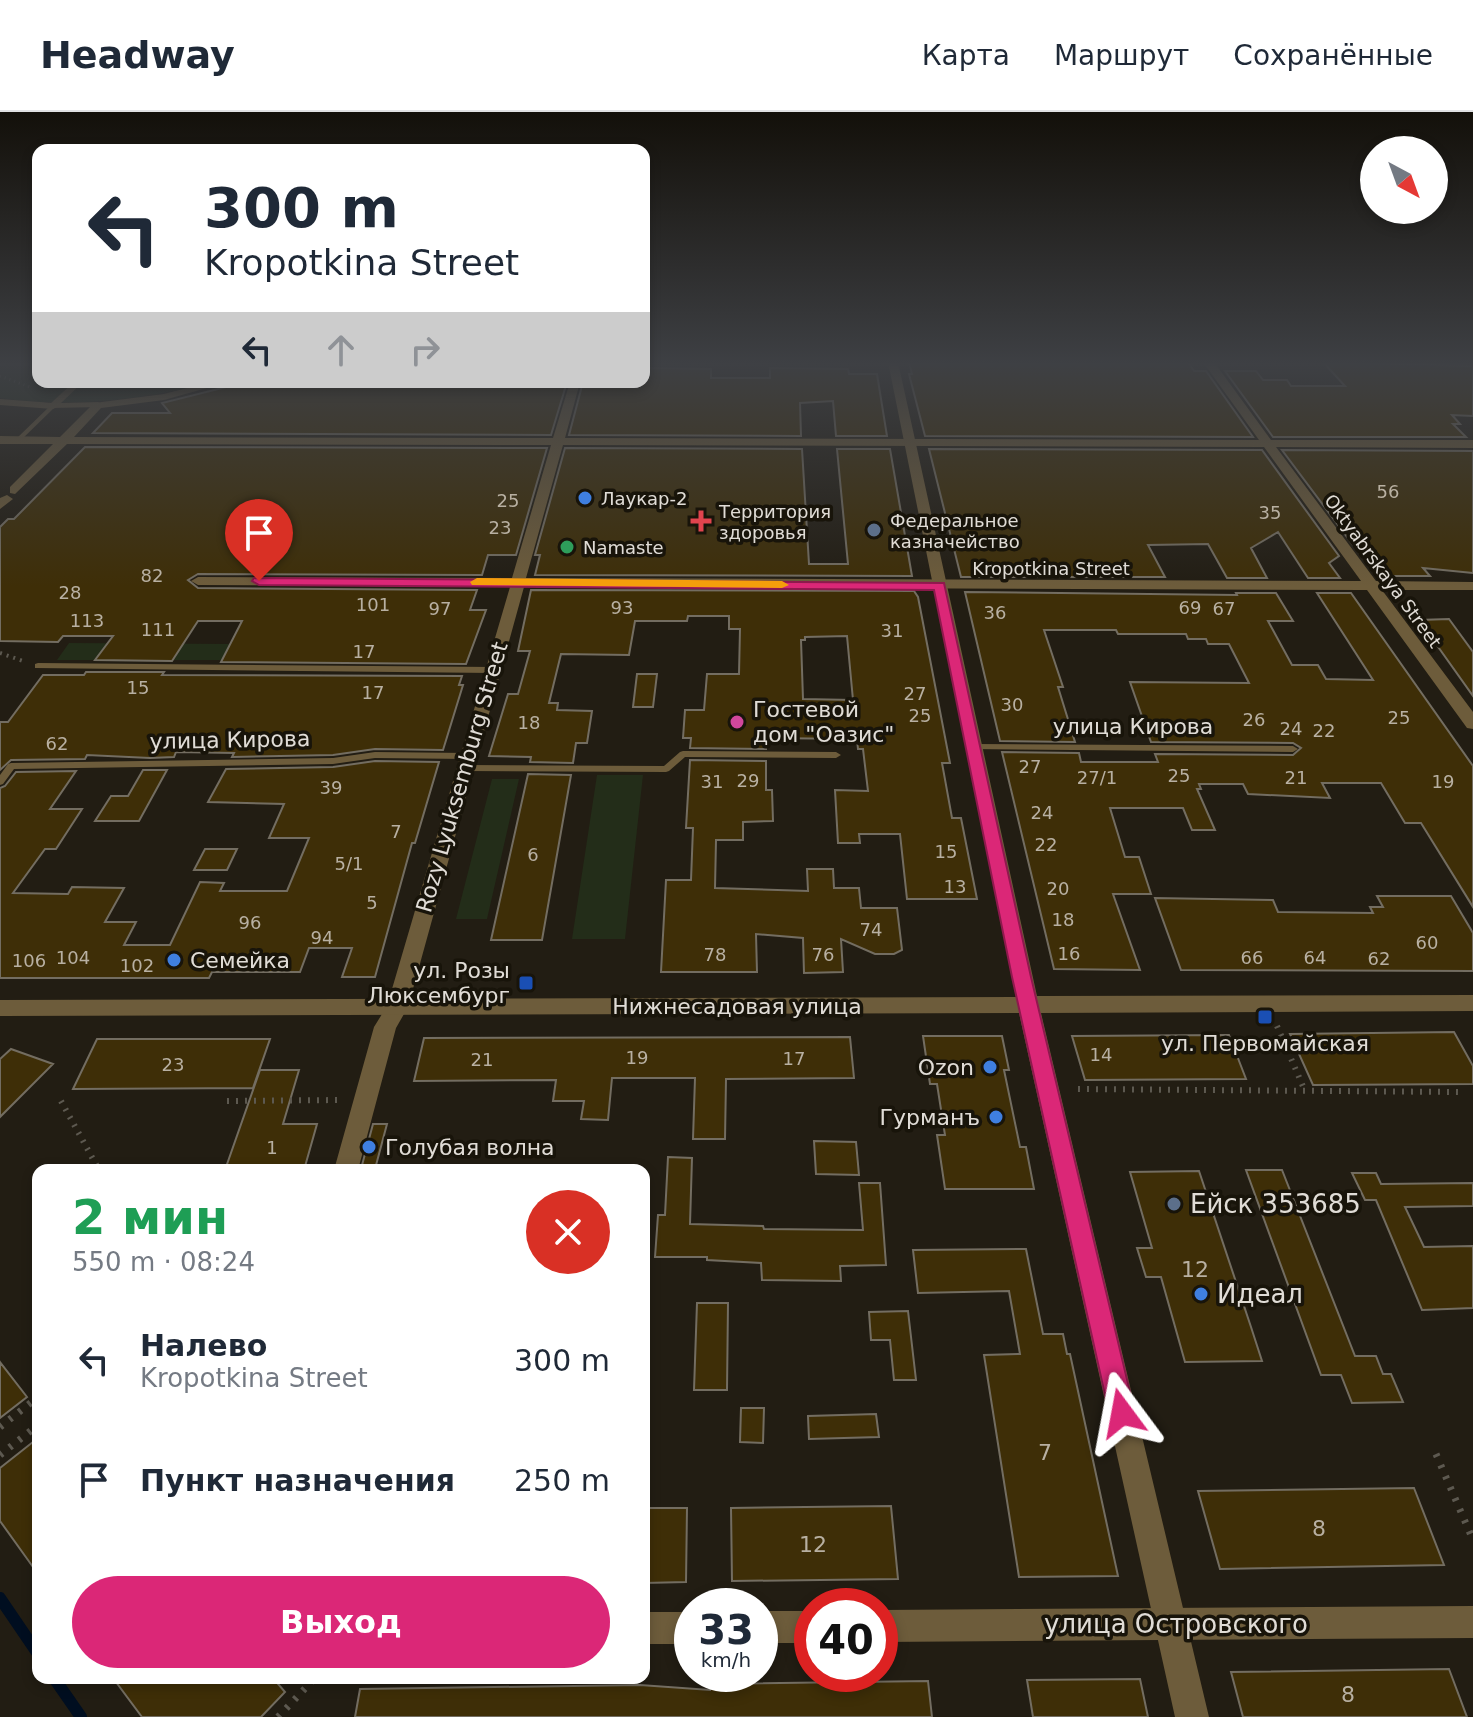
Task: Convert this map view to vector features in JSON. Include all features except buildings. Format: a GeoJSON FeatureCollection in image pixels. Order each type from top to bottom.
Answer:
{"type":"FeatureCollection","features":[{"type":"Feature","properties":{"kind":"street"},"geometry":{"type":"LineString","coordinates":[[7,498],[66,437]]}},
{"type":"Feature","properties":{"kind":"street","name":"Rozy Lyuksemburg Street"},"geometry":{"type":"LineString","coordinates":[[348,1164],[385,1027],[397,1007],[559,437]]}},
{"type":"Feature","properties":{"kind":"street"},"geometry":{"type":"LineString","coordinates":[[909,437],[1028,1005],[1192,1717]]}},
{"type":"Feature","properties":{"kind":"street","name":"Oktyabrskaya Street"},"geometry":{"type":"LineString","coordinates":[[1263,437],[1470,716]]}},
{"type":"Feature","properties":{"kind":"street"},"geometry":{"type":"LineString","coordinates":[[3,446],[18,440],[1473,444]]}},
{"type":"Feature","properties":{"kind":"street","name":"Kropotkina Street"},"geometry":{"type":"LineString","coordinates":[[198,581],[1473,586]]}},
{"type":"Feature","properties":{"kind":"street","name":"Нижнесадовая улица"},"geometry":{"type":"LineString","coordinates":[[0,1008],[1473,1003]]}},
{"type":"Feature","properties":{"kind":"street","name":"улица Островского"},"geometry":{"type":"LineString","coordinates":[[898,1626],[1473,1622]]}},
{"type":"Feature","properties":{"kind":"street"},"geometry":{"type":"LineString","coordinates":[[650,1628],[674,1628]]}},
{"type":"Feature","properties":{"kind":"lane"},"geometry":{"type":"LineString","coordinates":[[18,440],[21,437]]}},
{"type":"Feature","properties":{"kind":"lane"},"geometry":{"type":"LineString","coordinates":[[38,666],[493,670]]}},
{"type":"Feature","properties":{"kind":"lane","name":"улица Кирова"},"geometry":{"type":"LineString","coordinates":[[973,747],[1293,749]]}},
{"type":"Feature","properties":{"kind":"lane","name":"улица Кирова"},"geometry":{"type":"LineString","coordinates":[[0,782],[11,766],[333,761],[375,755],[467,762],[666,769],[683,754],[836,755]]}},
{"type":"Feature","properties":{"kind":"path"},"geometry":{"type":"LineString","coordinates":[[0,653],[38,666]]}},
{"type":"Feature","properties":{"kind":"path"},"geometry":{"type":"LineString","coordinates":[[1277,1026],[1305,1091]]}},
{"type":"Feature","properties":{"kind":"path"},"geometry":{"type":"LineString","coordinates":[[1078,1089],[1460,1092]]}},
{"type":"Feature","properties":{"kind":"path"},"geometry":{"type":"LineString","coordinates":[[227,1101],[350,1100]]}},
{"type":"Feature","properties":{"kind":"path"},"geometry":{"type":"LineString","coordinates":[[61,1101],[96,1164]]}},
{"type":"Feature","properties":{"kind":"path"},"geometry":{"type":"LineString","coordinates":[[0,1427],[32,1402]]}},
{"type":"Feature","properties":{"kind":"path"},"geometry":{"type":"LineString","coordinates":[[0,1455],[32,1430]]}},
{"type":"Feature","properties":{"kind":"path"},"geometry":{"type":"LineString","coordinates":[[1436,1454],[1473,1540]]}},
{"type":"Feature","properties":{"kind":"path"},"geometry":{"type":"LineString","coordinates":[[278,1717],[309,1684]]}},
{"type":"Feature","properties":{"kind":"green space"},"geometry":{"type":"Polygon","coordinates":[[[69,643],[233,644],[224,660],[57,660],[69,643]]]}},
{"type":"Feature","properties":{"kind":"green space"},"geometry":{"type":"Polygon","coordinates":[[[597,775],[643,775],[625,939],[572,939],[597,775]]]}},
{"type":"Feature","properties":{"kind":"green space"},"geometry":{"type":"Polygon","coordinates":[[[492,779],[519,779],[487,919],[456,919],[492,779]]]}},
{"type":"Feature","properties":{"kind":"waterway"},"geometry":{"type":"LineString","coordinates":[[0,1598],[32,1645]]}},
{"type":"Feature","properties":{"kind":"waterway"},"geometry":{"type":"LineString","coordinates":[[58,1684],[81,1717]]}},
{"type":"Feature","properties":{"kind":"slow traffic"},"geometry":{"type":"LineString","coordinates":[[477,582],[782,585]]}},
{"type":"Feature","properties":{"kind":"place","name":"Лаукар-2"},"geometry":{"type":"Point","coordinates":[585,498]}},
{"type":"Feature","properties":{"kind":"place","name":"Территория здоровья"},"geometry":{"type":"Point","coordinates":[701,521]}},
{"type":"Feature","properties":{"kind":"place","name":"Федеральное казначейство"},"geometry":{"type":"Point","coordinates":[874,530]}},
{"type":"Feature","properties":{"kind":"place","name":"Namaste"},"geometry":{"type":"Point","coordinates":[567,547]}},
{"type":"Feature","properties":{"kind":"place","name":"Гостевой дом \"Оазис\""},"geometry":{"type":"Point","coordinates":[737,722]}},
{"type":"Feature","properties":{"kind":"place","name":"Семейка"},"geometry":{"type":"Point","coordinates":[174,960]}},
{"type":"Feature","properties":{"kind":"place","name":"ул. Розы Люксембург"},"geometry":{"type":"Point","coordinates":[526,983]}},
{"type":"Feature","properties":{"kind":"place","name":"ул. Первомайская"},"geometry":{"type":"Point","coordinates":[1265,1017]}},
{"type":"Feature","properties":{"kind":"place","name":"Ozon"},"geometry":{"type":"Point","coordinates":[990,1067]}},
{"type":"Feature","properties":{"kind":"place","name":"Гурманъ"},"geometry":{"type":"Point","coordinates":[996,1117]}},
{"type":"Feature","properties":{"kind":"place","name":"Голубая волна"},"geometry":{"type":"Point","coordinates":[369,1147]}},
{"type":"Feature","properties":{"kind":"place","name":"Ейск 353685"},"geometry":{"type":"Point","coordinates":[1174,1204]}},
{"type":"Feature","properties":{"kind":"place","name":"Идеал"},"geometry":{"type":"Point","coordinates":[1201,1294]}},
{"type":"Feature","properties":{"kind":"route"},"geometry":{"type":"LineString","coordinates":[[259,581],[940,586],[1021,977],[1122,1413]]}}]}
